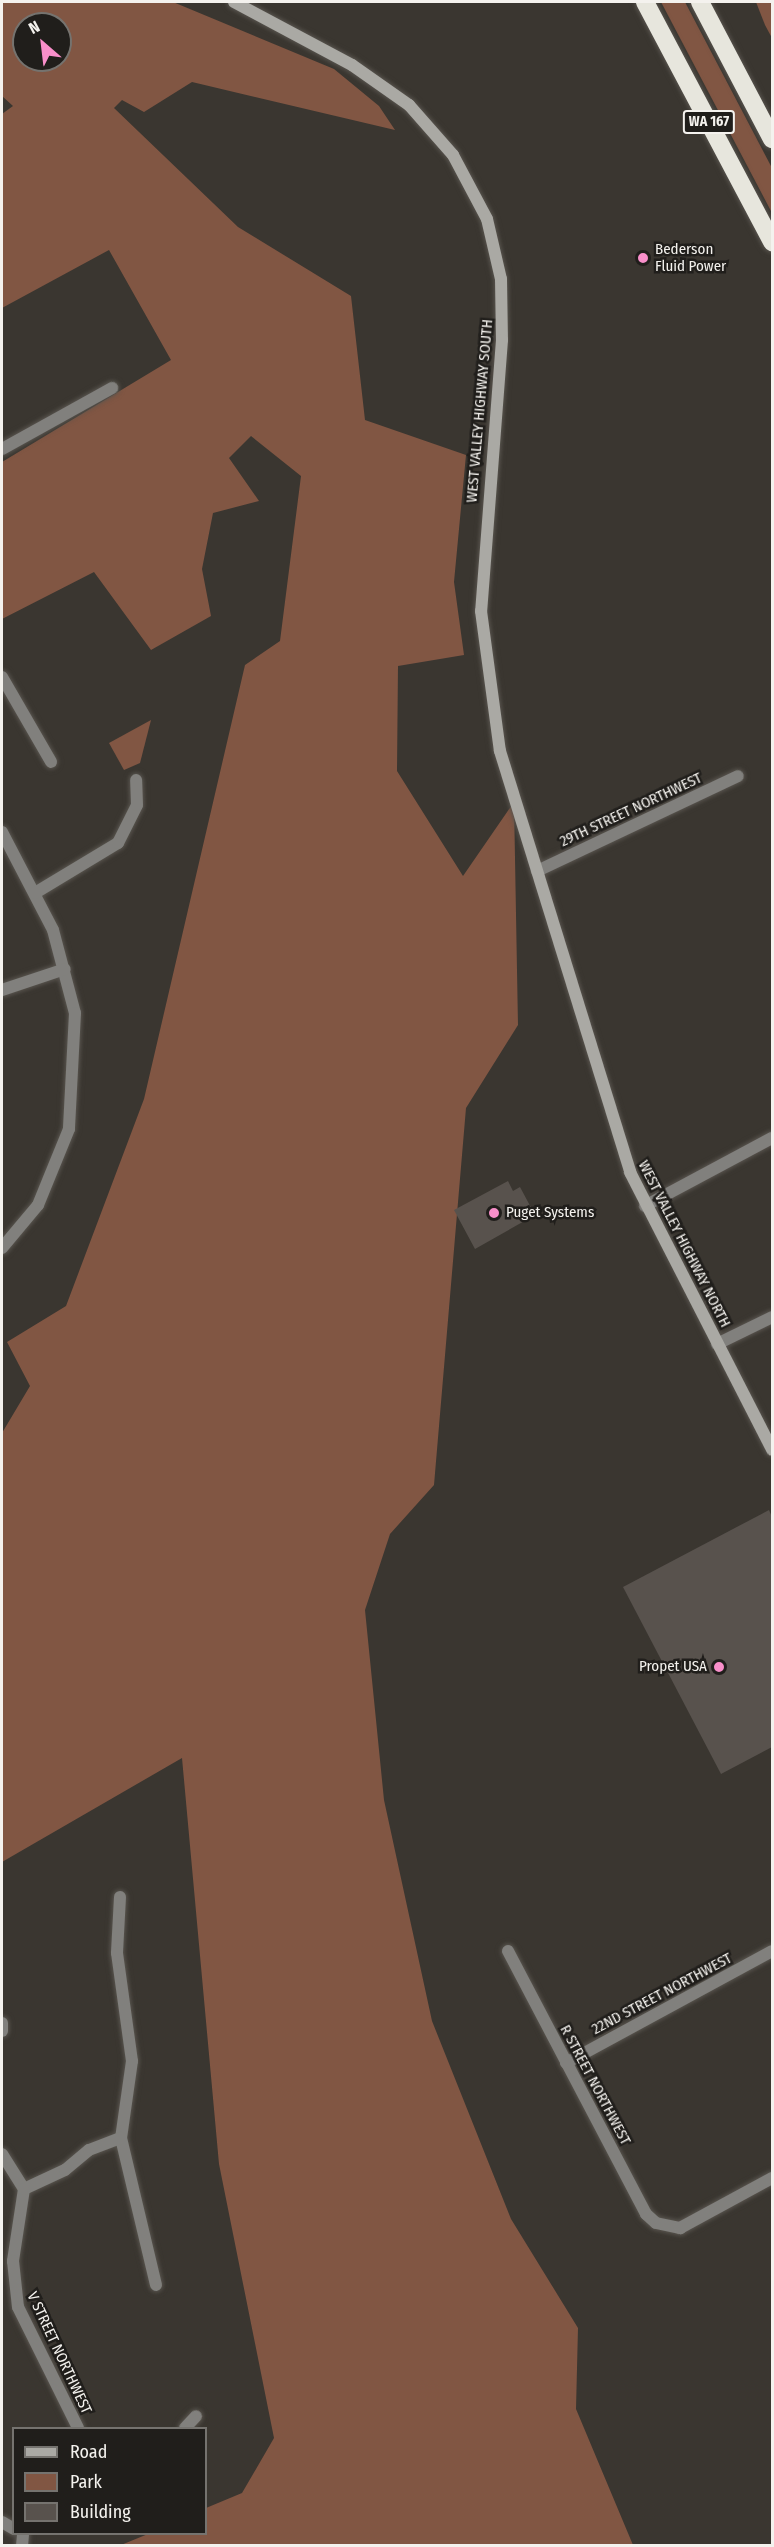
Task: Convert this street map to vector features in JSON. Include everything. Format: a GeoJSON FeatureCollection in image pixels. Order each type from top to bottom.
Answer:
{"type":"FeatureCollection","features":[{"type":"Feature","properties":{"kind":"highway","name":"WA 167"},"geometry":{"type":"LineString","coordinates":[[645,2],[772,243]]}},
{"type":"Feature","properties":{"kind":"highway","name":"WA 167"},"geometry":{"type":"LineString","coordinates":[[700,2],[772,139]]}},
{"type":"Feature","properties":{"kind":"main road","name":"WEST VALLEY HIGHWAY SOUTH"},"geometry":{"type":"LineString","coordinates":[[234,2],[352,65],[398,95],[448,148],[487,219],[503,307],[482,562],[484,652],[500,751],[537,871]]}},
{"type":"Feature","properties":{"kind":"main road","name":"WEST VALLEY HIGHWAY NORTH"},"geometry":{"type":"LineString","coordinates":[[537,871],[606,1105],[645,1206],[772,1450]]}},
{"type":"Feature","properties":{"kind":"street"},"geometry":{"type":"LineString","coordinates":[[2,449],[112,388]]}},
{"type":"Feature","properties":{"kind":"street"},"geometry":{"type":"LineString","coordinates":[[2,677],[51,762]]}},
{"type":"Feature","properties":{"kind":"street","name":"29TH STREET NORTHWEST"},"geometry":{"type":"LineString","coordinates":[[537,871],[738,776]]}},
{"type":"Feature","properties":{"kind":"street"},"geometry":{"type":"LineString","coordinates":[[35,893],[118,843],[137,805],[136,780]]}},
{"type":"Feature","properties":{"kind":"street"},"geometry":{"type":"LineString","coordinates":[[2,832],[35,893],[66,969],[75,1012],[69,1129],[38,1205],[2,1248]]}},
{"type":"Feature","properties":{"kind":"street"},"geometry":{"type":"LineString","coordinates":[[2,990],[66,969]]}},
{"type":"Feature","properties":{"kind":"street"},"geometry":{"type":"LineString","coordinates":[[645,1206],[772,1138]]}},
{"type":"Feature","properties":{"kind":"street"},"geometry":{"type":"LineString","coordinates":[[717,1344],[772,1317]]}},
{"type":"Feature","properties":{"kind":"street"},"geometry":{"type":"LineString","coordinates":[[120,1897],[117,1953],[132,2061],[121,2138],[156,2285]]}},
{"type":"Feature","properties":{"kind":"street","name":"R STREET NORTHWEST"},"geometry":{"type":"LineString","coordinates":[[508,1951],[646,2214],[663,2228],[680,2228],[772,2178]]}},
{"type":"Feature","properties":{"kind":"street","name":"22ND STREET NORTHWEST"},"geometry":{"type":"LineString","coordinates":[[566,2063],[772,1951]]}},
{"type":"Feature","properties":{"kind":"street"},"geometry":{"type":"LineString","coordinates":[[2,2024],[2,2031]]}},
{"type":"Feature","properties":{"kind":"street"},"geometry":{"type":"LineString","coordinates":[[2,2154],[24,2189],[65,2169],[89,2150],[121,2138]]}},
{"type":"Feature","properties":{"kind":"street","name":"V STREET NORTHWEST"},"geometry":{"type":"LineString","coordinates":[[24,2189],[12,2286],[18,2307],[78,2427]]}},
{"type":"Feature","properties":{"kind":"street"},"geometry":{"type":"LineString","coordinates":[[186,2427],[196,2416]]}},
{"type":"Feature","properties":{"kind":"green space"},"geometry":{"type":"Polygon","coordinates":[[[2,2],[173,2],[334,69],[379,106],[395,130],[192,82],[144,112],[122,100],[114,108],[238,227],[351,296],[365,420],[466,455],[454,582],[464,655],[398,666],[397,771],[463,876],[514,802],[518,1025],[466,1108],[434,1485],[390,1534],[365,1610],[384,1800],[432,2021],[511,2219],[578,2328],[576,2409],[633,2545],[121,2545],[146,2535],[207,2535],[207,2508],[242,2493],[274,2438],[219,2164],[182,1758],[2,1862],[2,1433],[30,1386],[7,1342],[66,1306],[144,1099],[245,665],[280,641],[301,476],[251,436],[229,458],[259,501],[213,513],[202,569],[211,616],[151,650],[94,572],[2,619],[2,462],[171,360],[109,250],[2,308],[2,114],[13,106],[2,96],[2,2]]]}},
{"type":"Feature","properties":{"kind":"green space"},"geometry":{"type":"Polygon","coordinates":[[[661,2],[685,2],[772,168],[772,213],[661,2]]]}},
{"type":"Feature","properties":{"kind":"green space"},"geometry":{"type":"Polygon","coordinates":[[[756,2],[772,2],[772,38],[765,25],[756,2]]]}},
{"type":"Feature","properties":{"kind":"green space"},"geometry":{"type":"Polygon","coordinates":[[[151,720],[140,763],[124,770],[109,743],[151,720]]]}},
{"type":"Feature","properties":{"kind":"building","name":"Puget Systems"},"geometry":{"type":"Polygon","coordinates":[[[508,1181],[513,1191],[520,1187],[535,1215],[475,1249],[454,1210],[508,1181]]]}},
{"type":"Feature","properties":{"kind":"building","name":"Propet USA"},"geometry":{"type":"Polygon","coordinates":[[[769,1510],[772,1517],[772,1747],[721,1774],[623,1587],[769,1510]]]}},
{"type":"Feature","properties":{"kind":"place","name":"Bederson Fluid Power"},"geometry":{"type":"Point","coordinates":[643,258]}},
{"type":"Feature","properties":{"kind":"place","name":"Puget Systems"},"geometry":{"type":"Point","coordinates":[494,1213]}},
{"type":"Feature","properties":{"kind":"place","name":"Propet USA"},"geometry":{"type":"Point","coordinates":[719,1667]}}]}
